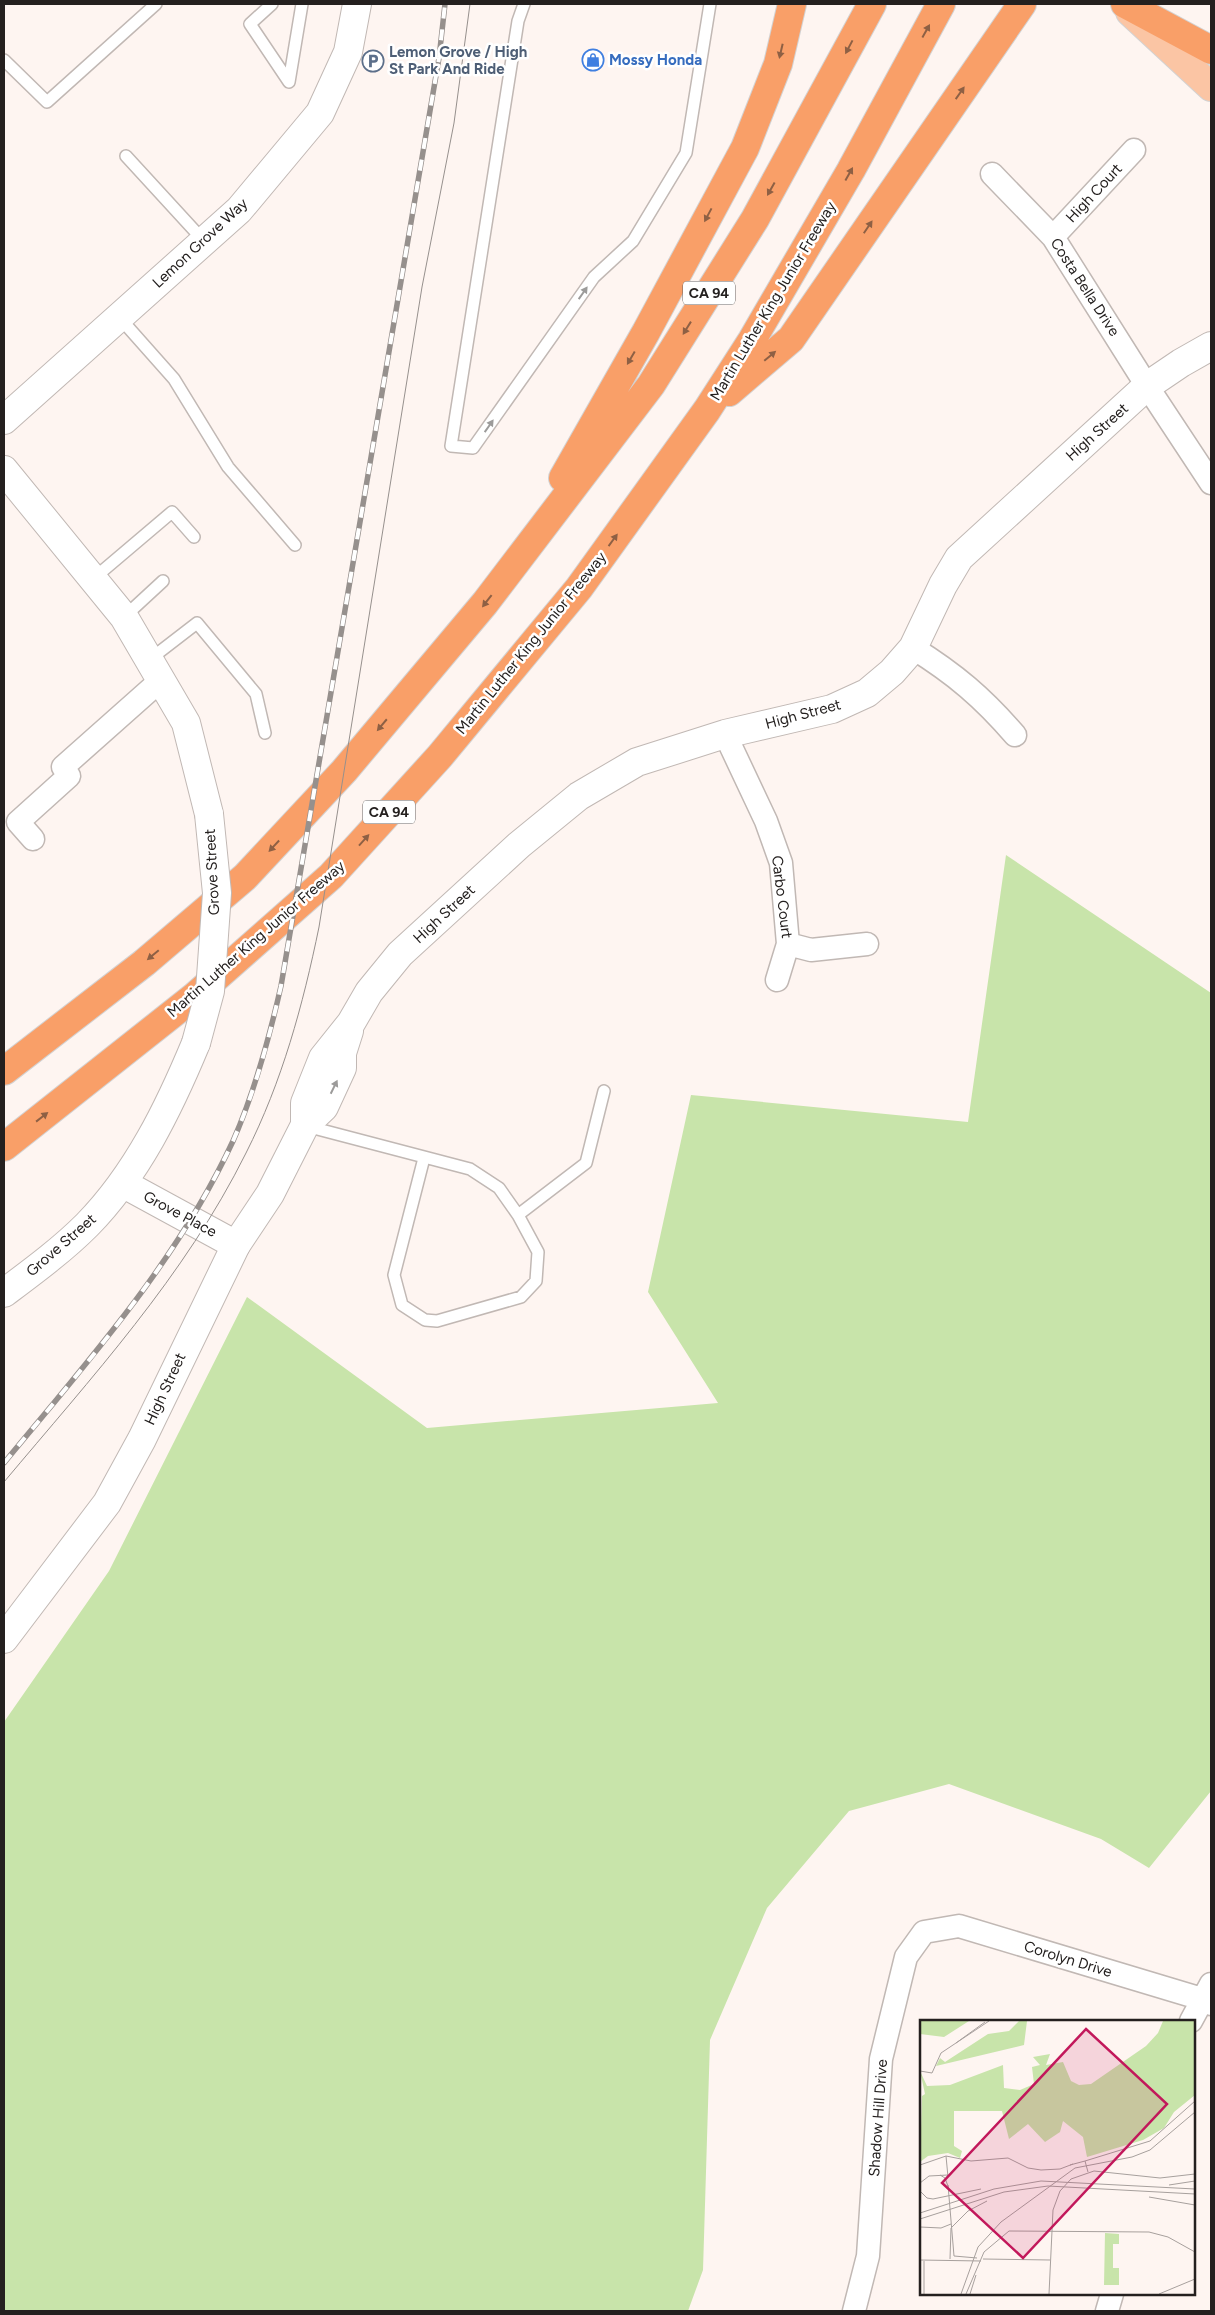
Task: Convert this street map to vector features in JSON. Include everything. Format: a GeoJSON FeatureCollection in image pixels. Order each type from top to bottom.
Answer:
{"type":"FeatureCollection","features":[{"type":"Feature","properties":{"kind":"highway"},"geometry":{"type":"LineString","coordinates":[[516,562],[646,332],[745,148],[778,64],[792,4]]}},
{"type":"Feature","properties":{"kind":"highway","name":"CA 94"},"geometry":{"type":"LineString","coordinates":[[4,1072],[144,963],[245,877],[344,771],[486,603],[651,385],[755,219],[872,4]]}},
{"type":"Feature","properties":{"kind":"highway","name":"Martin Luther King Junior Freeway"},"geometry":{"type":"LineString","coordinates":[[4,1147],[195,996],[331,876],[440,756],[579,588],[706,410],[779,296],[941,4]]}},
{"type":"Feature","properties":{"kind":"highway"},"geometry":{"type":"LineString","coordinates":[[706,410],[791,339],[1022,4]]}},
{"type":"Feature","properties":{"kind":"highway"},"geometry":{"type":"LineString","coordinates":[[1123,4],[1211,50]]}},
{"type":"Feature","properties":{"kind":"main road","name":"Lemon Grove Way"},"geometry":{"type":"LineString","coordinates":[[4,420],[239,210],[320,113],[348,52],[357,4]]}},
{"type":"Feature","properties":{"kind":"main road"},"geometry":{"type":"LineString","coordinates":[[1123,4],[1211,87]]}},
{"type":"Feature","properties":{"kind":"main road","name":"High Street"},"geometry":{"type":"LineString","coordinates":[[4,1640],[107,1503],[142,1440],[236,1244],[270,1194],[305,1125],[305,1103],[323,1058],[351,1023],[369,992],[400,954],[519,845],[579,796],[637,762],[725,734],[832,709],[867,693],[892,672],[913,648],[943,586],[959,558],[1147,386],[1211,346]]}},
{"type":"Feature","properties":{"kind":"main road","name":"Grove Street"},"geometry":{"type":"LineString","coordinates":[[4,470],[124,617],[186,723],[209,814],[216,893],[210,991],[196,1043],[174,1096],[124,1184],[86,1226],[4,1293]]}},
{"type":"Feature","properties":{"kind":"main road","name":"Grove Place"},"geometry":{"type":"LineString","coordinates":[[124,1184],[236,1244]]}},
{"type":"Feature","properties":{"kind":"street","name":"High Court"},"geometry":{"type":"LineString","coordinates":[[1053,237],[1134,150]]}},
{"type":"Feature","properties":{"kind":"street","name":"Costa Bella Drive"},"geometry":{"type":"LineString","coordinates":[[992,174],[1053,237],[1211,483]]}},
{"type":"Feature","properties":{"kind":"street"},"geometry":{"type":"LineString","coordinates":[[913,648],[950,671],[993,709],[1016,735]]}},
{"type":"Feature","properties":{"kind":"street"},"geometry":{"type":"LineString","coordinates":[[32,839],[18,822],[69,776],[63,767],[155,670]]}},
{"type":"Feature","properties":{"kind":"street","name":"Carbo Court"},"geometry":{"type":"LineString","coordinates":[[725,734],[766,821],[780,863],[788,944],[777,980]]}},
{"type":"Feature","properties":{"kind":"street"},"geometry":{"type":"LineString","coordinates":[[788,944],[811,950],[867,944]]}},
{"type":"Feature","properties":{"kind":"street","name":"Corolyn Drive"},"geometry":{"type":"LineString","coordinates":[[924,1932],[959,1926],[1208,1996]]}},
{"type":"Feature","properties":{"kind":"street","name":"Shadow Hill Drive"},"geometry":{"type":"LineString","coordinates":[[854,2311],[868,2256],[881,2059],[906,1956],[924,1932]]}},
{"type":"Feature","properties":{"kind":"street"},"geometry":{"type":"LineString","coordinates":[[1192,2020],[1208,1996]]}},
{"type":"Feature","properties":{"kind":"street"},"geometry":{"type":"LineString","coordinates":[[1107,2311],[1112,2295]]}},
{"type":"Feature","properties":{"kind":"lane"},"geometry":{"type":"LineString","coordinates":[[4,60],[47,102],[156,4]]}},
{"type":"Feature","properties":{"kind":"lane"},"geometry":{"type":"LineString","coordinates":[[272,4],[250,24],[289,82],[302,4]]}},
{"type":"Feature","properties":{"kind":"lane"},"geometry":{"type":"LineString","coordinates":[[524,4],[517,30],[451,446],[473,448],[594,277],[633,241],[686,153],[710,4]]}},
{"type":"Feature","properties":{"kind":"lane"},"geometry":{"type":"LineString","coordinates":[[126,156],[204,241]]}},
{"type":"Feature","properties":{"kind":"lane"},"geometry":{"type":"LineString","coordinates":[[119,317],[174,378],[228,467],[295,544]]}},
{"type":"Feature","properties":{"kind":"lane"},"geometry":{"type":"LineString","coordinates":[[93,579],[172,512],[194,537]]}},
{"type":"Feature","properties":{"kind":"lane"},"geometry":{"type":"LineString","coordinates":[[124,617],[163,581]]}},
{"type":"Feature","properties":{"kind":"lane"},"geometry":{"type":"LineString","coordinates":[[155,670],[197,623],[256,694],[265,732]]}},
{"type":"Feature","properties":{"kind":"lane"},"geometry":{"type":"LineString","coordinates":[[518,1215],[586,1163],[604,1091]]}},
{"type":"Feature","properties":{"kind":"lane"},"geometry":{"type":"LineString","coordinates":[[305,1125],[470,1169],[499,1188],[518,1215],[538,1252],[536,1281],[521,1296],[437,1320],[425,1320],[402,1305],[394,1275],[424,1158]]}},
{"type":"Feature","properties":{"kind":"green space"},"geometry":{"type":"Polygon","coordinates":[[[1006,855],[1211,993],[1211,1791],[1149,1868],[1101,1839],[949,1784],[849,1811],[767,1908],[710,2040],[703,2270],[688,2311],[4,2311],[4,1722],[109,1571],[247,1297],[427,1428],[718,1403],[648,1292],[691,1095],[968,1122],[1006,855]]]}},
{"type":"Feature","properties":{"kind":"tram line"},"geometry":{"type":"LineString","coordinates":[[4,1482],[135,1325],[195,1242],[222,1198],[259,1126],[290,1043],[319,927],[422,287],[454,123],[470,4]]}},
{"type":"Feature","properties":{"kind":"railway"},"geometry":{"type":"LineString","coordinates":[[4,1463],[99,1348],[158,1269],[185,1228],[211,1185],[233,1141],[261,1065],[281,986],[439,58],[445,4]]}},
{"type":"Feature","properties":{"kind":"place","name":"Mossy Honda"},"geometry":{"type":"Point","coordinates":[593,60]}},
{"type":"Feature","properties":{"kind":"place","name":"Lemon Grove / High St Park And Ride"},"geometry":{"type":"Point","coordinates":[373,61]}}]}
